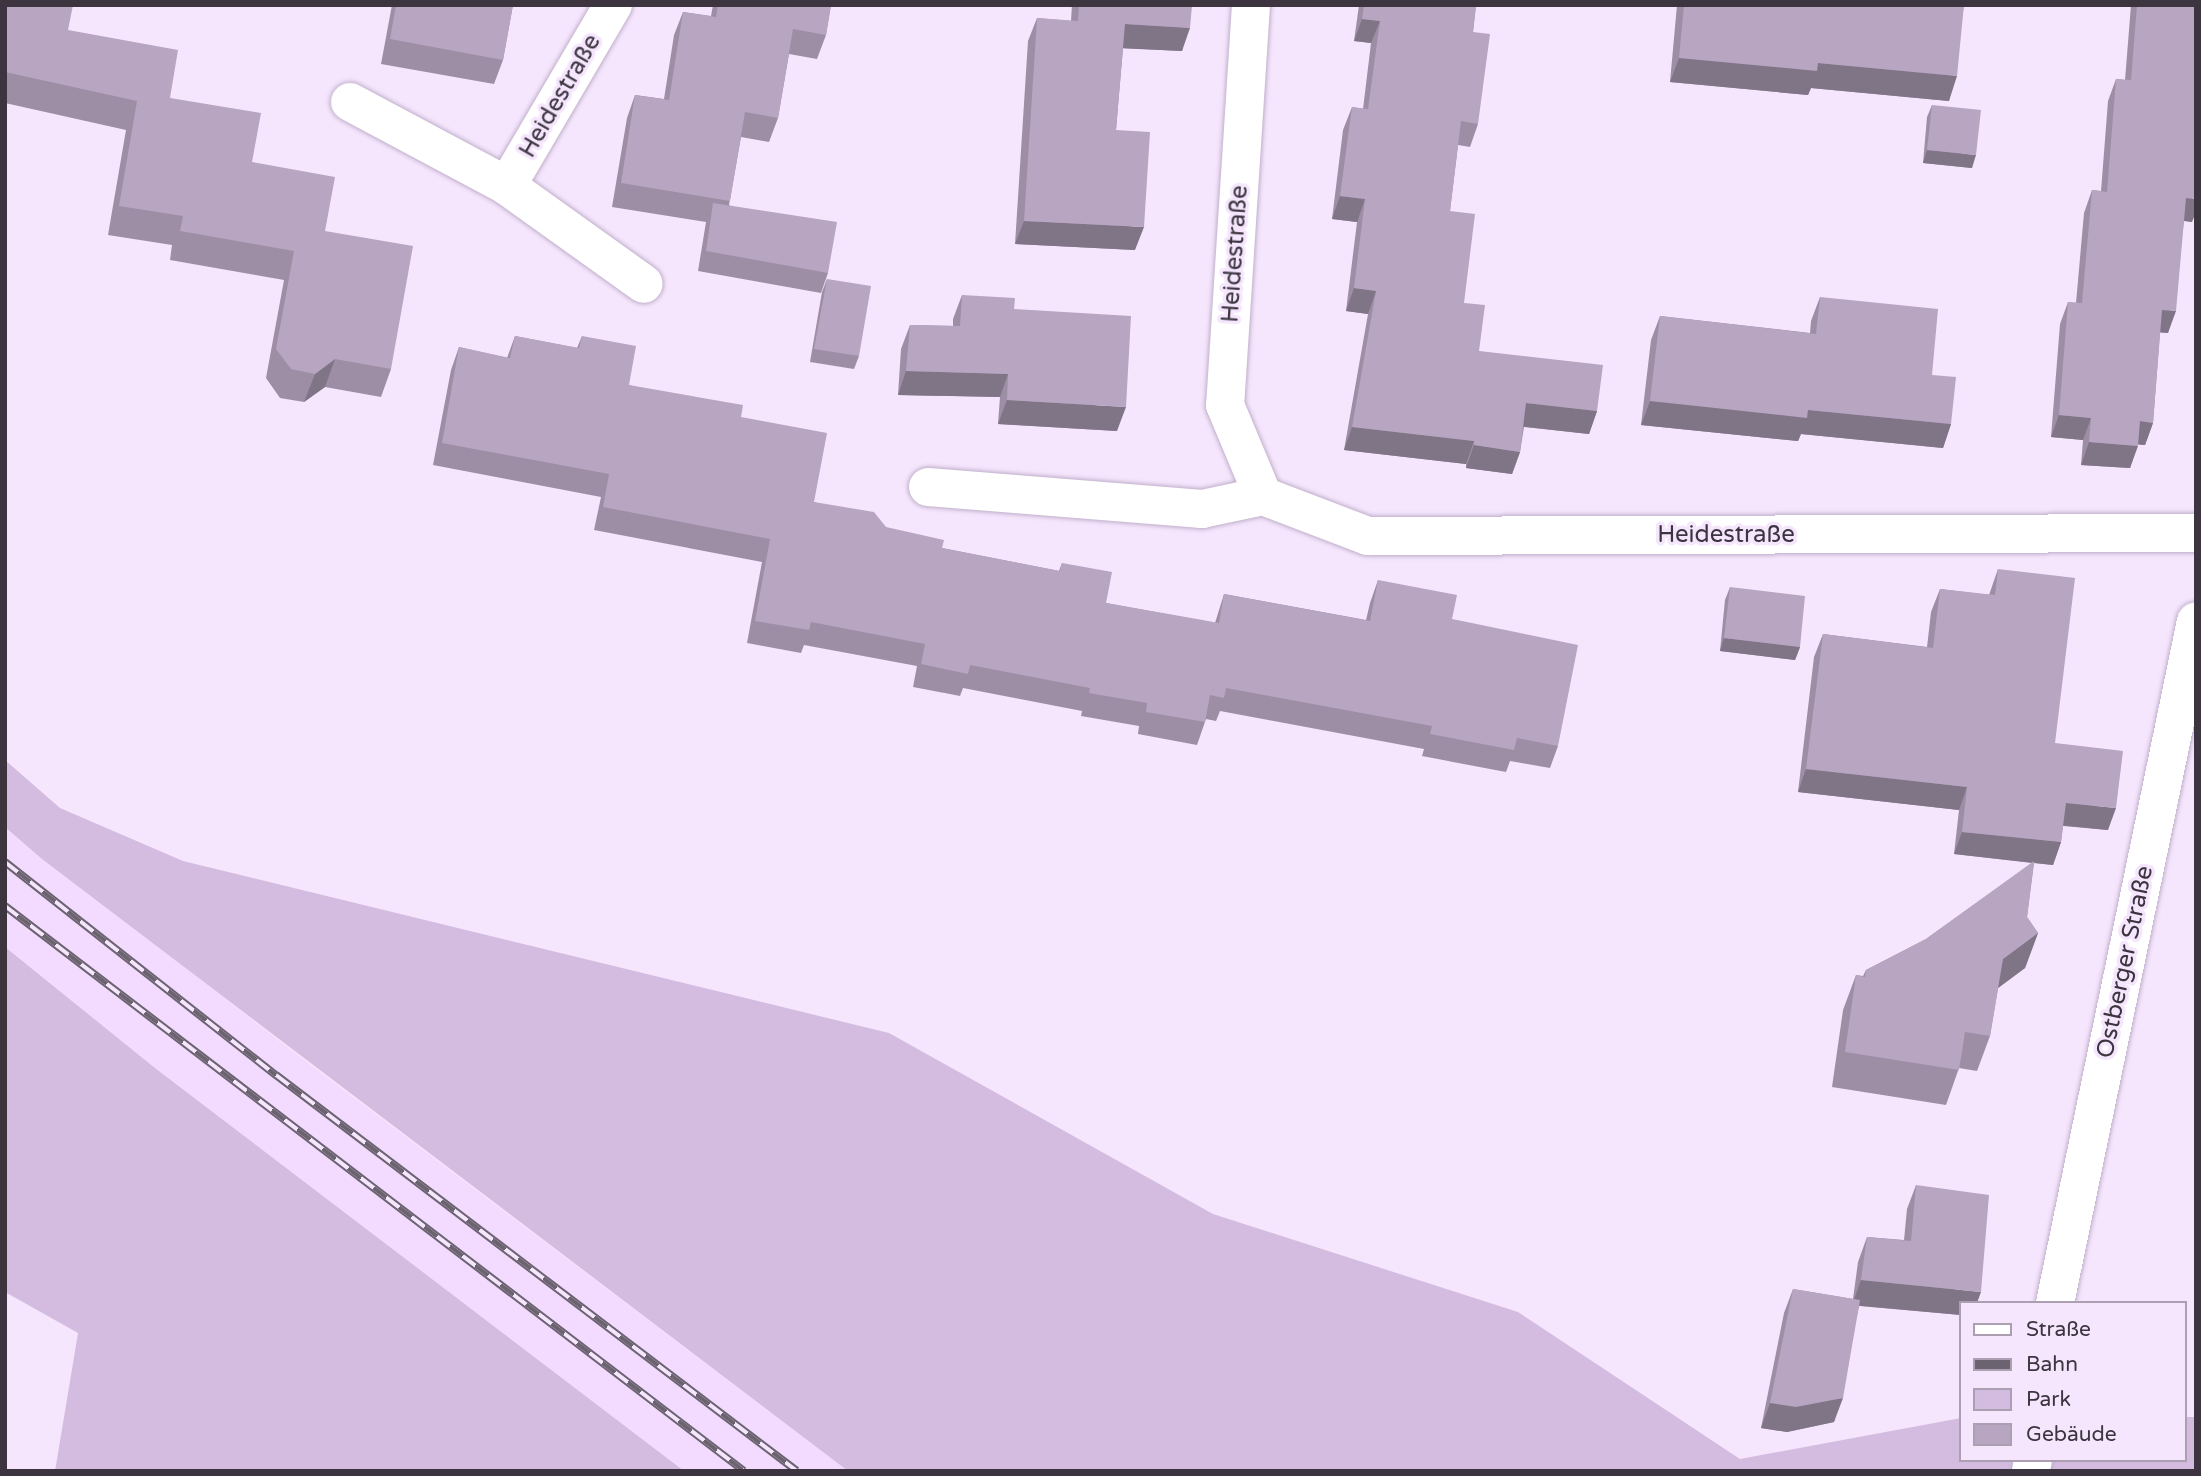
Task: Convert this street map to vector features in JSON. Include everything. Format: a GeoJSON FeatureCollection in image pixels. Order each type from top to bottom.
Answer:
{"type":"FeatureCollection","features":[{"type":"Feature","properties":{"kind":"street","name":"Heidestraße"},"geometry":{"type":"LineString","coordinates":[[507,186],[613,5]]}},
{"type":"Feature","properties":{"kind":"street","name":"Heidestraße"},"geometry":{"type":"LineString","coordinates":[[1251,5],[1225,405],[1263,496],[1368,536],[2196,533]]}},
{"type":"Feature","properties":{"kind":"street","name":"Heidestraße"},"geometry":{"type":"LineString","coordinates":[[350,103],[507,186],[644,284]]}},
{"type":"Feature","properties":{"kind":"street"},"geometry":{"type":"LineString","coordinates":[[928,487],[1202,509],[1263,496]]}},
{"type":"Feature","properties":{"kind":"street","name":"Ostberger Straße"},"geometry":{"type":"LineString","coordinates":[[2055,1301],[2196,621]]}},
{"type":"Feature","properties":{"kind":"shaded area"},"geometry":{"type":"Polygon","coordinates":[[[5,827],[292,1051],[848,1471],[684,1471],[155,1068],[5,947],[5,827]]]}},
{"type":"Feature","properties":{"kind":"green space"},"geometry":{"type":"Polygon","coordinates":[[[5,760],[60,808],[183,861],[889,1033],[1213,1214],[1518,1312],[1740,1459],[1960,1418],[1960,1462],[2187,1462],[2187,1417],[2196,1417],[2196,1471],[848,1471],[42,859],[5,827],[5,760]]]}},
{"type":"Feature","properties":{"kind":"green space"},"geometry":{"type":"Polygon","coordinates":[[[5,947],[155,1068],[684,1471],[55,1471],[78,1333],[5,1292],[5,947]]]}},
{"type":"Feature","properties":{"kind":"building"},"geometry":{"type":"Polygon","coordinates":[[[5,5],[73,5],[68,30],[178,50],[170,98],[261,113],[252,162],[335,177],[325,231],[413,246],[391,369],[335,359],[315,374],[291,369],[276,349],[294,251],[180,231],[183,216],[119,206],[137,101],[5,72],[5,5]]]}},
{"type":"Feature","properties":{"kind":"building"},"geometry":{"type":"Polygon","coordinates":[[[396,5],[513,5],[503,60],[390,39],[396,5]]]}},
{"type":"Feature","properties":{"kind":"building"},"geometry":{"type":"Polygon","coordinates":[[[718,5],[831,5],[826,35],[793,29],[778,118],[745,112],[730,201],[621,183],[635,95],[669,100],[683,12],[716,17],[718,5]]]}},
{"type":"Feature","properties":{"kind":"building"},"geometry":{"type":"Polygon","coordinates":[[[1079,5],[1192,5],[1190,28],[1125,24],[1116,130],[1150,132],[1144,227],[1024,221],[1037,18],[1078,21],[1079,5]]]}},
{"type":"Feature","properties":{"kind":"building"},"geometry":{"type":"Polygon","coordinates":[[[1364,5],[1476,5],[1473,32],[1490,34],[1478,124],[1461,121],[1450,211],[1475,214],[1464,303],[1485,305],[1479,351],[1603,365],[1597,411],[1526,403],[1520,452],[1474,445],[1474,441],[1352,427],[1376,291],[1354,288],[1365,199],[1340,196],[1352,107],[1368,109],[1380,21],[1362,19],[1364,5]]]}},
{"type":"Feature","properties":{"kind":"building"},"geometry":{"type":"Polygon","coordinates":[[[1684,5],[1964,5],[1957,76],[1818,63],[1817,71],[1679,58],[1684,5]]]}},
{"type":"Feature","properties":{"kind":"building"},"geometry":{"type":"Polygon","coordinates":[[[2137,5],[2196,5],[2196,199],[2186,198],[2176,311],[2162,310],[2153,423],[2140,421],[2138,446],[2089,442],[2091,418],[2059,415],[2068,302],[2082,303],[2092,190],[2107,192],[2116,79],[2131,80],[2137,5]]]}},
{"type":"Feature","properties":{"kind":"building"},"geometry":{"type":"Polygon","coordinates":[[[1932,105],[1981,110],[1976,155],[1927,150],[1932,105]]]}},
{"type":"Feature","properties":{"kind":"building"},"geometry":{"type":"Polygon","coordinates":[[[713,203],[837,222],[828,273],[706,251],[713,203]]]}},
{"type":"Feature","properties":{"kind":"building"},"geometry":{"type":"Polygon","coordinates":[[[827,279],[871,286],[859,356],[814,349],[827,279]]]}},
{"type":"Feature","properties":{"kind":"building"},"geometry":{"type":"Polygon","coordinates":[[[962,295],[1015,298],[1014,309],[1131,316],[1126,407],[1007,400],[1008,374],[906,371],[910,325],[960,326],[962,295]]]}},
{"type":"Feature","properties":{"kind":"building"},"geometry":{"type":"Polygon","coordinates":[[[1820,297],[1938,309],[1932,375],[1956,377],[1951,424],[1808,410],[1807,418],[1650,401],[1660,316],[1816,334],[1820,297]]]}},
{"type":"Feature","properties":{"kind":"building"},"geometry":{"type":"Polygon","coordinates":[[[515,336],[579,348],[582,336],[636,346],[629,385],[743,405],[741,417],[827,433],[814,502],[874,512],[886,527],[944,540],[942,548],[1060,571],[1062,563],[1112,572],[1106,603],[1219,623],[1224,594],[1370,621],[1378,580],[1457,595],[1452,619],[1578,645],[1558,746],[1517,738],[1514,750],[1430,734],[1432,726],[1226,688],[1224,698],[1210,695],[1205,722],[1146,712],[1147,703],[1089,693],[1090,688],[970,665],[968,674],[921,664],[925,644],[811,622],[809,630],[755,621],[770,539],[603,507],[609,474],[442,443],[459,347],[510,358],[515,336]]]}},
{"type":"Feature","properties":{"kind":"building"},"geometry":{"type":"Polygon","coordinates":[[[1998,569],[2075,578],[2055,743],[2123,751],[2116,808],[2066,803],[2061,842],[1962,832],[1967,787],[1806,769],[1823,634],[1933,648],[1940,589],[1995,595],[1998,569]]]}},
{"type":"Feature","properties":{"kind":"building"},"geometry":{"type":"Polygon","coordinates":[[[1730,587],[1805,596],[1800,647],[1724,638],[1730,587]]]}},
{"type":"Feature","properties":{"kind":"building"},"geometry":{"type":"Polygon","coordinates":[[[2034,861],[2027,917],[2038,933],[2003,959],[1990,1036],[1965,1032],[1959,1070],[1845,1052],[1856,975],[1865,977],[1866,970],[1926,939],[2034,861]]]}},
{"type":"Feature","properties":{"kind":"building"},"geometry":{"type":"Polygon","coordinates":[[[1916,1185],[1989,1195],[1981,1292],[1861,1280],[1867,1237],[1911,1241],[1916,1185]]]}},
{"type":"Feature","properties":{"kind":"building"},"geometry":{"type":"Polygon","coordinates":[[[1793,1289],[1860,1300],[1843,1398],[1796,1407],[1770,1403],[1793,1289]]]}},
{"type":"Feature","properties":{"kind":"railway"},"geometry":{"type":"LineString","coordinates":[[5,862],[276,1075],[797,1471]]}},
{"type":"Feature","properties":{"kind":"railway"},"geometry":{"type":"LineString","coordinates":[[5,906],[744,1471]]}}]}
